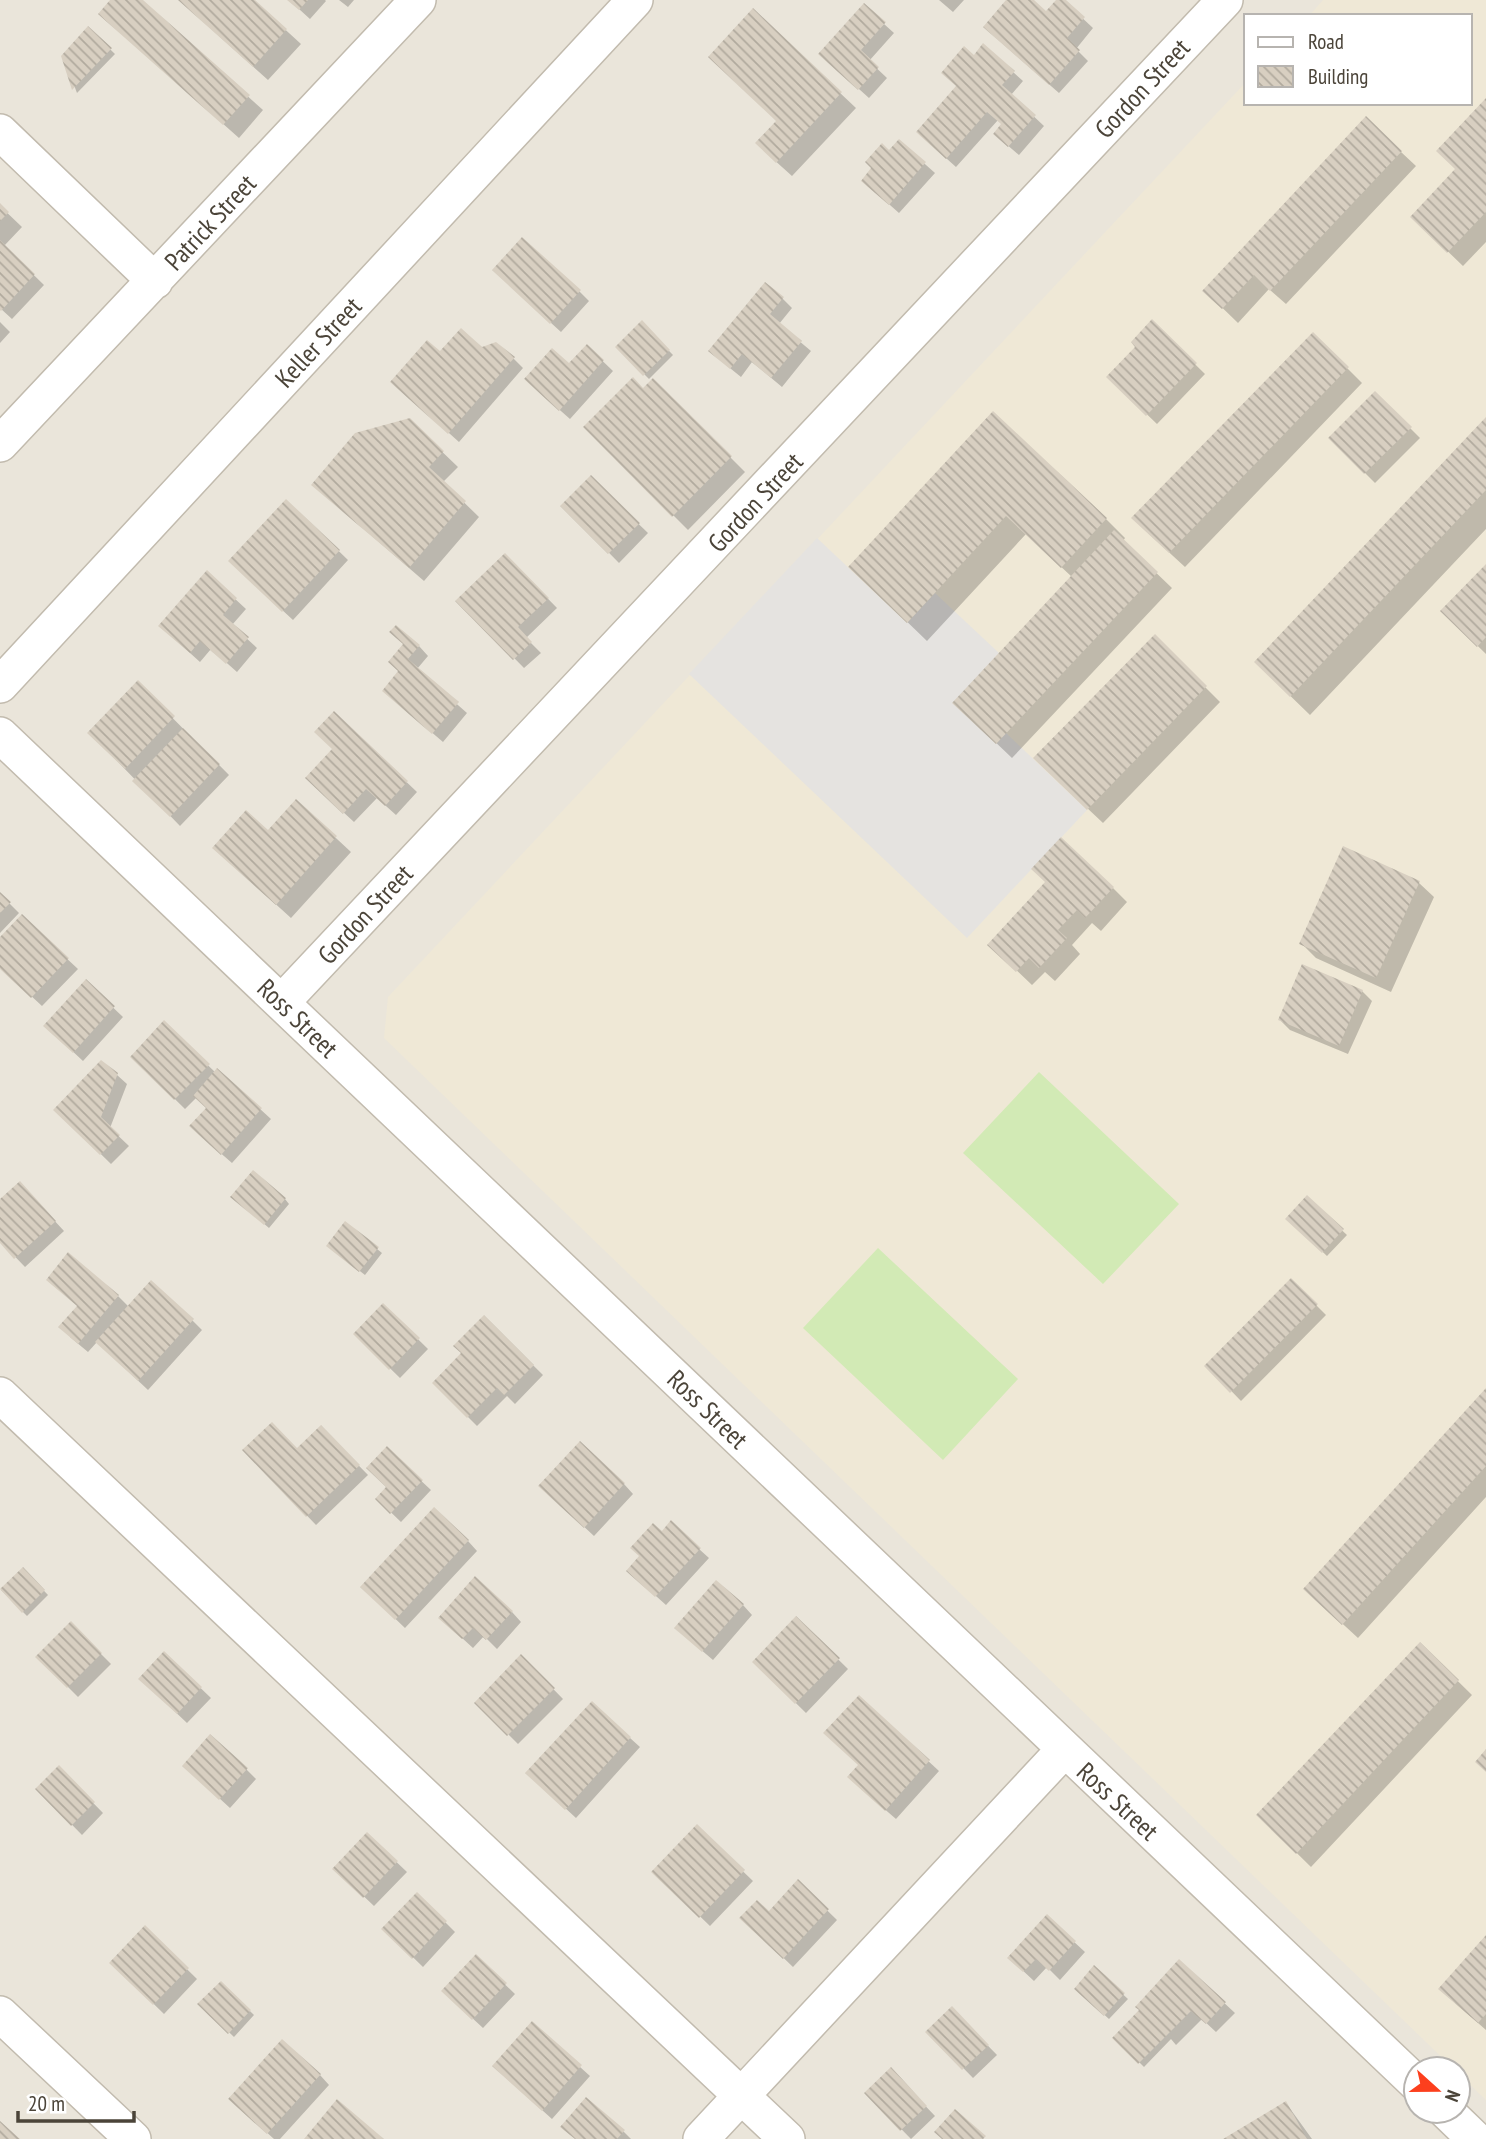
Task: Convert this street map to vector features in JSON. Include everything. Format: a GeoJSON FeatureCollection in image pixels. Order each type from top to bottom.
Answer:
{"type":"FeatureCollection","features":[{"type":"Feature","properties":{"kind":"street","name":"Patrick Street"},"geometry":{"type":"LineString","coordinates":[[0,444],[418,0]]}},
{"type":"Feature","properties":{"kind":"street","name":"Keller Street"},"geometry":{"type":"LineString","coordinates":[[0,685],[635,0]]}},
{"type":"Feature","properties":{"kind":"street","name":"Gordon Street"},"geometry":{"type":"LineString","coordinates":[[282,1002],[1225,0]]}},
{"type":"Feature","properties":{"kind":"street"},"geometry":{"type":"LineString","coordinates":[[0,132],[155,281]]}},
{"type":"Feature","properties":{"kind":"street","name":"Ross Street"},"geometry":{"type":"LineString","coordinates":[[0,735],[1402,2070]]}},
{"type":"Feature","properties":{"kind":"street"},"geometry":{"type":"LineString","coordinates":[[0,1395],[787,2139]]}},
{"type":"Feature","properties":{"kind":"street"},"geometry":{"type":"LineString","coordinates":[[701,2139],[1064,1750]]}},
{"type":"Feature","properties":{"kind":"street"},"geometry":{"type":"LineString","coordinates":[[0,2014],[133,2139]]}},
{"type":"Feature","properties":{"kind":"street"},"geometry":{"type":"LineString","coordinates":[[1460,2125],[1475,2139]]}},
{"type":"Feature","properties":{"kind":"shaded area"},"geometry":{"type":"Polygon","coordinates":[[[0,0],[1486,0],[1486,2139],[0,2139],[0,0]]]}},
{"type":"Feature","properties":{"kind":"shaded area"},"geometry":{"type":"Polygon","coordinates":[[[1323,0],[1486,0],[1486,2100],[1472,2086],[1472,2055],[1439,2055],[384,1038],[388,997],[1244,84],[1244,105],[1472,105],[1472,14],[1311,14],[1323,0]]]}},
{"type":"Feature","properties":{"kind":"shaded area"},"geometry":{"type":"Polygon","coordinates":[[[817,538],[907,623],[935,593],[999,653],[953,703],[996,744],[1006,733],[1087,810],[967,938],[689,674],[817,538]]]}},
{"type":"Feature","properties":{"kind":"green space"},"geometry":{"type":"Polygon","coordinates":[[[1039,1072],[1179,1204],[1103,1284],[963,1153],[1039,1072]]]}},
{"type":"Feature","properties":{"kind":"green space"},"geometry":{"type":"Polygon","coordinates":[[[878,1248],[1018,1379],[943,1460],[803,1328],[878,1248]]]}},
{"type":"Feature","properties":{"kind":"building"},"geometry":{"type":"Polygon","coordinates":[[[110,0],[143,0],[250,95],[223,125],[98,14],[110,0]]]}},
{"type":"Feature","properties":{"kind":"building"},"geometry":{"type":"Polygon","coordinates":[[[178,0],[255,0],[287,29],[253,67],[178,0]]]}},
{"type":"Feature","properties":{"kind":"building"},"geometry":{"type":"Polygon","coordinates":[[[287,0],[308,0],[299,10],[287,0]]]}},
{"type":"Feature","properties":{"kind":"building"},"geometry":{"type":"Polygon","coordinates":[[[1006,0],[1034,0],[1046,11],[1056,0],[1066,0],[1085,17],[1067,38],[1080,50],[1049,85],[983,27],[1006,0]]]}},
{"type":"Feature","properties":{"kind":"building"},"geometry":{"type":"Polygon","coordinates":[[[864,3],[886,22],[861,50],[879,67],[858,90],[818,54],[864,3]]]}},
{"type":"Feature","properties":{"kind":"building"},"geometry":{"type":"Polygon","coordinates":[[[753,8],[842,92],[776,163],[755,143],[776,121],[708,57],[753,8]]]}},
{"type":"Feature","properties":{"kind":"building"},"geometry":{"type":"Polygon","coordinates":[[[88,26],[112,48],[72,90],[61,56],[88,26]]]}},
{"type":"Feature","properties":{"kind":"building"},"geometry":{"type":"Polygon","coordinates":[[[983,43],[1015,71],[1002,85],[1036,115],[1008,147],[993,134],[1001,124],[987,112],[946,159],[916,132],[956,86],[941,73],[964,46],[974,55],[983,43]]]}},
{"type":"Feature","properties":{"kind":"building"},"geometry":{"type":"Polygon","coordinates":[[[1486,98],[1486,212],[1447,253],[1410,217],[1455,169],[1436,151],[1486,98]]]}},
{"type":"Feature","properties":{"kind":"building"},"geometry":{"type":"Polygon","coordinates":[[[1366,116],[1402,151],[1270,291],[1254,275],[1222,309],[1202,291],[1366,116]]]}},
{"type":"Feature","properties":{"kind":"building"},"geometry":{"type":"Polygon","coordinates":[[[899,139],[926,162],[889,205],[861,181],[871,168],[865,162],[882,143],[889,150],[899,139]]]}},
{"type":"Feature","properties":{"kind":"building"},"geometry":{"type":"Polygon","coordinates":[[[0,203],[9,212],[0,221],[0,203]]]}},
{"type":"Feature","properties":{"kind":"building"},"geometry":{"type":"Polygon","coordinates":[[[522,237],[581,290],[550,324],[492,270],[522,237]]]}},
{"type":"Feature","properties":{"kind":"building"},"geometry":{"type":"Polygon","coordinates":[[[0,240],[35,274],[1,311],[0,310],[0,240]]]}},
{"type":"Feature","properties":{"kind":"building"},"geometry":{"type":"Polygon","coordinates":[[[765,282],[784,297],[770,314],[802,341],[771,378],[742,354],[730,369],[708,351],[765,282]]]}},
{"type":"Feature","properties":{"kind":"building"},"geometry":{"type":"Polygon","coordinates":[[[1152,319],[1197,363],[1146,416],[1106,377],[1135,347],[1131,342],[1152,319]]]}},
{"type":"Feature","properties":{"kind":"building"},"geometry":{"type":"Polygon","coordinates":[[[642,320],[670,350],[643,376],[615,347],[642,320]]]}},
{"type":"Feature","properties":{"kind":"building"},"geometry":{"type":"Polygon","coordinates":[[[461,328],[482,347],[496,342],[515,357],[448,434],[390,382],[427,340],[440,351],[461,328]]]}},
{"type":"Feature","properties":{"kind":"building"},"geometry":{"type":"Polygon","coordinates":[[[1313,332],[1349,367],[1169,553],[1131,518],[1313,332]]]}},
{"type":"Feature","properties":{"kind":"building"},"geometry":{"type":"Polygon","coordinates":[[[587,344],[604,360],[559,411],[524,379],[552,348],[569,363],[587,344]]]}},
{"type":"Feature","properties":{"kind":"building"},"geometry":{"type":"Polygon","coordinates":[[[633,377],[643,388],[653,378],[732,456],[672,517],[583,427],[633,377]]]}},
{"type":"Feature","properties":{"kind":"building"},"geometry":{"type":"Polygon","coordinates":[[[1375,391],[1412,427],[1364,474],[1328,438],[1375,391]]]}},
{"type":"Feature","properties":{"kind":"building"},"geometry":{"type":"Polygon","coordinates":[[[993,411],[1107,518],[1061,568],[1006,516],[907,623],[848,567],[993,411]]]}},
{"type":"Feature","properties":{"kind":"building"},"geometry":{"type":"Polygon","coordinates":[[[1486,417],[1486,490],[1290,697],[1254,662],[1486,417]]]}},
{"type":"Feature","properties":{"kind":"building"},"geometry":{"type":"Polygon","coordinates":[[[410,418],[444,451],[429,467],[466,501],[409,568],[311,485],[355,433],[410,418]]]}},
{"type":"Feature","properties":{"kind":"building"},"geometry":{"type":"Polygon","coordinates":[[[591,475],[640,523],[608,554],[560,506],[591,475]]]}},
{"type":"Feature","properties":{"kind":"building"},"geometry":{"type":"Polygon","coordinates":[[[286,499],[340,550],[282,612],[228,561],[286,499]]]}},
{"type":"Feature","properties":{"kind":"building"},"geometry":{"type":"Polygon","coordinates":[[[1114,530],[1158,572],[996,744],[952,703],[1114,530]]]}},
{"type":"Feature","properties":{"kind":"building"},"geometry":{"type":"Polygon","coordinates":[[[505,553],[549,598],[518,627],[532,642],[513,660],[455,601],[505,553]]]}},
{"type":"Feature","properties":{"kind":"building"},"geometry":{"type":"Polygon","coordinates":[[[1486,564],[1486,637],[1477,647],[1440,611],[1486,564]]]}},
{"type":"Feature","properties":{"kind":"building"},"geometry":{"type":"Polygon","coordinates":[[[207,570],[237,598],[223,615],[249,637],[226,664],[200,641],[190,653],[158,626],[207,570]]]}},
{"type":"Feature","properties":{"kind":"building"},"geometry":{"type":"Polygon","coordinates":[[[396,625],[420,645],[408,659],[459,702],[432,734],[382,691],[398,671],[388,662],[403,644],[389,632],[396,625]]]}},
{"type":"Feature","properties":{"kind":"building"},"geometry":{"type":"Polygon","coordinates":[[[1155,634],[1207,686],[1087,810],[1033,758],[1155,634]]]}},
{"type":"Feature","properties":{"kind":"building"},"geometry":{"type":"Polygon","coordinates":[[[138,680],[175,716],[125,769],[87,733],[138,680]]]}},
{"type":"Feature","properties":{"kind":"building"},"geometry":{"type":"Polygon","coordinates":[[[334,711],[408,781],[385,806],[366,789],[343,814],[305,778],[332,749],[314,732],[334,711]]]}},
{"type":"Feature","properties":{"kind":"building"},"geometry":{"type":"Polygon","coordinates":[[[183,728],[220,764],[170,817],[132,781],[183,728]]]}},
{"type":"Feature","properties":{"kind":"building"},"geometry":{"type":"Polygon","coordinates":[[[296,799],[337,836],[276,905],[212,848],[246,810],[268,830],[296,799]]]}},
{"type":"Feature","properties":{"kind":"building"},"geometry":{"type":"Polygon","coordinates":[[[1061,837],[1114,887],[1085,918],[1077,910],[1058,930],[1067,938],[1039,968],[1029,958],[1016,972],[987,945],[1045,882],[1031,869],[1061,837]]]}},
{"type":"Feature","properties":{"kind":"building"},"geometry":{"type":"Polygon","coordinates":[[[1343,846],[1420,881],[1376,978],[1299,944],[1343,846]]]}},
{"type":"Feature","properties":{"kind":"building"},"geometry":{"type":"Polygon","coordinates":[[[0,892],[11,902],[0,913],[0,892]]]}},
{"type":"Feature","properties":{"kind":"building"},"geometry":{"type":"Polygon","coordinates":[[[22,914],[69,958],[31,998],[0,969],[0,937],[22,914]]]}},
{"type":"Feature","properties":{"kind":"building"},"geometry":{"type":"Polygon","coordinates":[[[1302,964],[1363,990],[1339,1046],[1278,1020],[1302,964]]]}},
{"type":"Feature","properties":{"kind":"building"},"geometry":{"type":"Polygon","coordinates":[[[86,979],[115,1006],[73,1053],[43,1026],[86,979]]]}},
{"type":"Feature","properties":{"kind":"building"},"geometry":{"type":"Polygon","coordinates":[[[164,1020],[210,1064],[174,1100],[130,1057],[164,1020]]]}},
{"type":"Feature","properties":{"kind":"building"},"geometry":{"type":"Polygon","coordinates":[[[101,1060],[118,1073],[101,1117],[120,1135],[100,1155],[53,1110],[101,1060]]]}},
{"type":"Feature","properties":{"kind":"building"},"geometry":{"type":"Polygon","coordinates":[[[217,1068],[262,1108],[221,1155],[189,1126],[206,1108],[193,1096],[217,1068]]]}},
{"type":"Feature","properties":{"kind":"building"},"geometry":{"type":"Polygon","coordinates":[[[253,1170],[286,1198],[264,1225],[230,1197],[253,1170]]]}},
{"type":"Feature","properties":{"kind":"building"},"geometry":{"type":"Polygon","coordinates":[[[20,1181],[56,1221],[14,1259],[0,1243],[0,1199],[20,1181]]]}},
{"type":"Feature","properties":{"kind":"building"},"geometry":{"type":"Polygon","coordinates":[[[1307,1195],[1344,1229],[1322,1253],[1285,1219],[1307,1195]]]}},
{"type":"Feature","properties":{"kind":"building"},"geometry":{"type":"Polygon","coordinates":[[[345,1221],[379,1247],[359,1272],[326,1246],[345,1221]]]}},
{"type":"Feature","properties":{"kind":"building"},"geometry":{"type":"Polygon","coordinates":[[[68,1252],[119,1295],[78,1344],[58,1327],[77,1306],[46,1280],[68,1252]]]}},
{"type":"Feature","properties":{"kind":"building"},"geometry":{"type":"Polygon","coordinates":[[[1291,1278],[1318,1304],[1230,1393],[1204,1366],[1291,1278]]]}},
{"type":"Feature","properties":{"kind":"building"},"geometry":{"type":"Polygon","coordinates":[[[151,1280],[194,1319],[138,1381],[95,1342],[151,1280]]]}},
{"type":"Feature","properties":{"kind":"building"},"geometry":{"type":"Polygon","coordinates":[[[383,1303],[420,1338],[389,1370],[353,1334],[383,1303]]]}},
{"type":"Feature","properties":{"kind":"building"},"geometry":{"type":"Polygon","coordinates":[[[484,1315],[534,1365],[504,1395],[497,1388],[467,1418],[432,1383],[461,1353],[453,1346],[484,1315]]]}},
{"type":"Feature","properties":{"kind":"building"},"geometry":{"type":"Polygon","coordinates":[[[1486,1388],[1486,1466],[1342,1625],[1303,1589],[1486,1388]]]}},
{"type":"Feature","properties":{"kind":"building"},"geometry":{"type":"Polygon","coordinates":[[[272,1422],[297,1448],[321,1425],[360,1465],[306,1517],[242,1450],[272,1422]]]}},
{"type":"Feature","properties":{"kind":"building"},"geometry":{"type":"Polygon","coordinates":[[[580,1441],[625,1483],[584,1528],[538,1486],[580,1441]]]}},
{"type":"Feature","properties":{"kind":"building"},"geometry":{"type":"Polygon","coordinates":[[[387,1446],[423,1480],[390,1514],[375,1499],[386,1487],[366,1468],[387,1446]]]}},
{"type":"Feature","properties":{"kind":"building"},"geometry":{"type":"Polygon","coordinates":[[[434,1507],[469,1540],[395,1620],[360,1587],[434,1507]]]}},
{"type":"Feature","properties":{"kind":"building"},"geometry":{"type":"Polygon","coordinates":[[[671,1520],[701,1548],[655,1597],[626,1571],[639,1556],[630,1548],[653,1523],[662,1531],[671,1520]]]}},
{"type":"Feature","properties":{"kind":"building"},"geometry":{"type":"Polygon","coordinates":[[[23,1567],[45,1590],[22,1613],[0,1589],[23,1567]]]}},
{"type":"Feature","properties":{"kind":"building"},"geometry":{"type":"Polygon","coordinates":[[[475,1576],[513,1611],[486,1640],[473,1628],[462,1639],[438,1618],[475,1576]]]}},
{"type":"Feature","properties":{"kind":"building"},"geometry":{"type":"Polygon","coordinates":[[[716,1580],[744,1604],[702,1652],[674,1628],[716,1580]]]}},
{"type":"Feature","properties":{"kind":"building"},"geometry":{"type":"Polygon","coordinates":[[[796,1616],[840,1658],[795,1704],[752,1662],[796,1616]]]}},
{"type":"Feature","properties":{"kind":"building"},"geometry":{"type":"Polygon","coordinates":[[[71,1621],[102,1653],[67,1688],[35,1657],[71,1621]]]}},
{"type":"Feature","properties":{"kind":"building"},"geometry":{"type":"Polygon","coordinates":[[[1420,1642],[1459,1680],[1296,1854],[1256,1815],[1420,1642]]]}},
{"type":"Feature","properties":{"kind":"building"},"geometry":{"type":"Polygon","coordinates":[[[164,1651],[202,1687],[177,1714],[138,1679],[164,1651]]]}},
{"type":"Feature","properties":{"kind":"building"},"geometry":{"type":"Polygon","coordinates":[[[521,1654],[555,1688],[507,1736],[474,1703],[521,1654]]]}},
{"type":"Feature","properties":{"kind":"building"},"geometry":{"type":"Polygon","coordinates":[[[859,1695],[930,1760],[885,1811],[847,1777],[858,1765],[823,1733],[859,1695]]]}},
{"type":"Feature","properties":{"kind":"building"},"geometry":{"type":"Polygon","coordinates":[[[592,1701],[631,1737],[565,1810],[525,1773],[592,1701]]]}},
{"type":"Feature","properties":{"kind":"building"},"geometry":{"type":"Polygon","coordinates":[[[210,1734],[248,1768],[219,1800],[182,1766],[210,1734]]]}},
{"type":"Feature","properties":{"kind":"building"},"geometry":{"type":"Polygon","coordinates":[[[1486,1749],[1486,1772],[1475,1762],[1486,1749]]]}},
{"type":"Feature","properties":{"kind":"building"},"geometry":{"type":"Polygon","coordinates":[[[59,1765],[95,1802],[71,1826],[35,1789],[59,1765]]]}},
{"type":"Feature","properties":{"kind":"building"},"geometry":{"type":"Polygon","coordinates":[[[697,1824],[745,1870],[699,1918],[651,1872],[697,1824]]]}},
{"type":"Feature","properties":{"kind":"building"},"geometry":{"type":"Polygon","coordinates":[[[367,1832],[398,1861],[363,1898],[332,1869],[367,1832]]]}},
{"type":"Feature","properties":{"kind":"building"},"geometry":{"type":"Polygon","coordinates":[[[798,1879],[829,1909],[783,1959],[739,1918],[757,1900],[769,1911],[798,1879]]]}},
{"type":"Feature","properties":{"kind":"building"},"geometry":{"type":"Polygon","coordinates":[[[417,1892],[447,1921],[412,1959],[381,1929],[417,1892]]]}},
{"type":"Feature","properties":{"kind":"building"},"geometry":{"type":"Polygon","coordinates":[[[1047,1914],[1076,1941],[1049,1971],[1036,1959],[1023,1972],[1007,1958],[1047,1914]]]}},
{"type":"Feature","properties":{"kind":"building"},"geometry":{"type":"Polygon","coordinates":[[[145,1925],[189,1968],[153,2005],[109,1963],[145,1925]]]}},
{"type":"Feature","properties":{"kind":"building"},"geometry":{"type":"Polygon","coordinates":[[[1486,1935],[1486,2014],[1478,2023],[1438,1989],[1486,1935]]]}},
{"type":"Feature","properties":{"kind":"building"},"geometry":{"type":"Polygon","coordinates":[[[476,1954],[507,1983],[472,2020],[441,1991],[476,1954]]]}},
{"type":"Feature","properties":{"kind":"building"},"geometry":{"type":"Polygon","coordinates":[[[1179,1959],[1226,2002],[1206,2024],[1191,2011],[1138,2064],[1112,2038],[1139,2010],[1135,2007],[1179,1959]]]}},
{"type":"Feature","properties":{"kind":"building"},"geometry":{"type":"Polygon","coordinates":[[[1094,1965],[1125,1993],[1104,2016],[1074,1989],[1094,1965]]]}},
{"type":"Feature","properties":{"kind":"building"},"geometry":{"type":"Polygon","coordinates":[[[221,1981],[251,2010],[228,2034],[197,2004],[221,1981]]]}},
{"type":"Feature","properties":{"kind":"building"},"geometry":{"type":"Polygon","coordinates":[[[952,2006],[989,2045],[962,2070],[925,2032],[952,2006]]]}},
{"type":"Feature","properties":{"kind":"building"},"geometry":{"type":"Polygon","coordinates":[[[532,2021],[582,2065],[542,2111],[492,2066],[532,2021]]]}},
{"type":"Feature","properties":{"kind":"building"},"geometry":{"type":"Polygon","coordinates":[[[282,2039],[321,2074],[267,2134],[228,2099],[282,2039]]]}},
{"type":"Feature","properties":{"kind":"building"},"geometry":{"type":"Polygon","coordinates":[[[891,2067],[927,2106],[900,2131],[864,2093],[891,2067]]]}},
{"type":"Feature","properties":{"kind":"building"},"geometry":{"type":"Polygon","coordinates":[[[586,2097],[625,2130],[617,2139],[575,2139],[560,2127],[586,2097]]]}},
{"type":"Feature","properties":{"kind":"building"},"geometry":{"type":"Polygon","coordinates":[[[337,2099],[384,2139],[304,2139],[337,2099]]]}},
{"type":"Feature","properties":{"kind":"building"},"geometry":{"type":"Polygon","coordinates":[[[1286,2101],[1307,2139],[1223,2139],[1286,2101]]]}},
{"type":"Feature","properties":{"kind":"building"},"geometry":{"type":"Polygon","coordinates":[[[955,2109],[986,2136],[983,2139],[942,2139],[934,2132],[955,2109]]]}},
{"type":"Feature","properties":{"kind":"building"},"geometry":{"type":"Polygon","coordinates":[[[0,2121],[20,2139],[0,2139],[0,2121]]]}}]}
